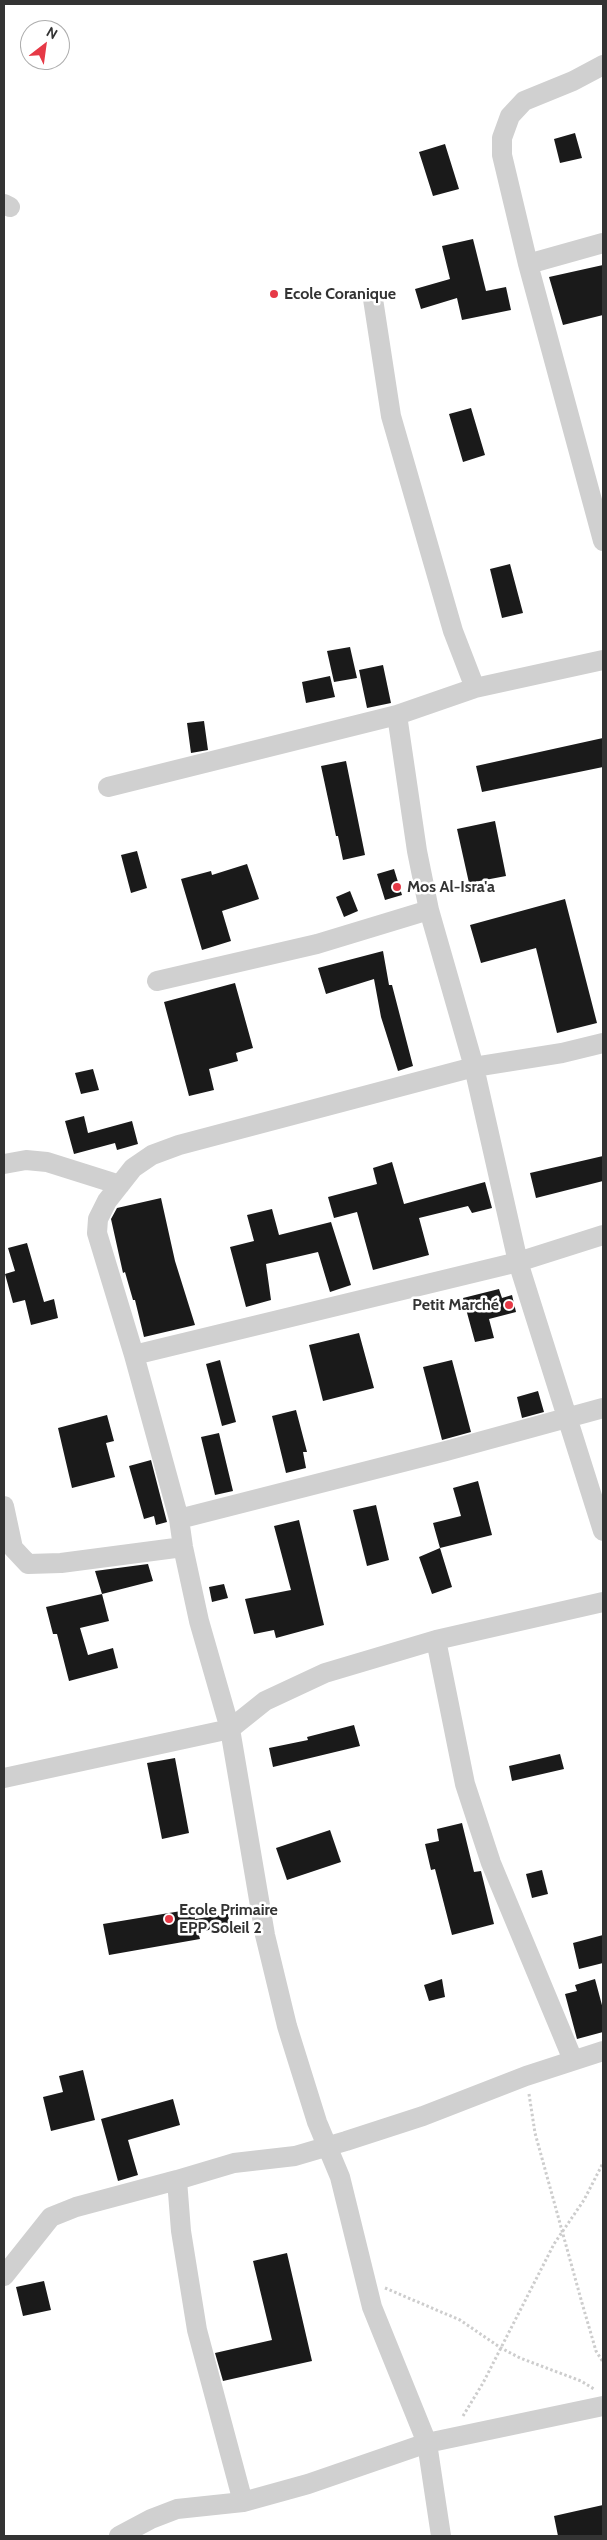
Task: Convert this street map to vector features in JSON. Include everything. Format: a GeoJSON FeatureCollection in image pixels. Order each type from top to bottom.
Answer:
{"type":"FeatureCollection","features":[{"type":"Feature","properties":{"kind":"street"},"geometry":{"type":"LineString","coordinates":[[603,65],[573,81],[524,101],[510,116],[502,138],[502,155],[528,264],[603,541]]}},
{"type":"Feature","properties":{"kind":"street"},"geometry":{"type":"LineString","coordinates":[[528,264],[603,243]]}},
{"type":"Feature","properties":{"kind":"street"},"geometry":{"type":"LineString","coordinates":[[373,299],[391,416],[453,631],[475,688]]}},
{"type":"Feature","properties":{"kind":"street"},"geometry":{"type":"LineString","coordinates":[[108,787],[397,715],[475,688],[603,660]]}},
{"type":"Feature","properties":{"kind":"street"},"geometry":{"type":"LineString","coordinates":[[397,715],[417,852],[429,910],[474,1067],[518,1262],[603,1531]]}},
{"type":"Feature","properties":{"kind":"street"},"geometry":{"type":"LineString","coordinates":[[158,981],[317,944],[429,910]]}},
{"type":"Feature","properties":{"kind":"street"},"geometry":{"type":"LineString","coordinates":[[441,2536],[427,2443],[372,2307],[340,2177],[317,2122],[286,2026],[264,1935],[230,1729],[199,1621],[179,1519],[134,1355],[97,1234],[98,1219],[107,1201],[133,1168],[152,1155],[179,1146],[474,1067],[562,1053],[603,1043]]}},
{"type":"Feature","properties":{"kind":"street"},"geometry":{"type":"LineString","coordinates":[[4,1164],[26,1160],[47,1162],[120,1185]]}},
{"type":"Feature","properties":{"kind":"street"},"geometry":{"type":"LineString","coordinates":[[134,1355],[518,1262],[603,1235]]}},
{"type":"Feature","properties":{"kind":"street"},"geometry":{"type":"LineString","coordinates":[[179,1519],[446,1451],[603,1408]]}},
{"type":"Feature","properties":{"kind":"street"},"geometry":{"type":"LineString","coordinates":[[4,1506],[13,1548],[20,1558],[28,1564],[61,1563],[183,1546]]}},
{"type":"Feature","properties":{"kind":"street"},"geometry":{"type":"LineString","coordinates":[[4,1778],[230,1729],[265,1702],[325,1673],[436,1640],[603,1602]]}},
{"type":"Feature","properties":{"kind":"street"},"geometry":{"type":"LineString","coordinates":[[436,1640],[465,1784],[491,1864],[573,2060]]}},
{"type":"Feature","properties":{"kind":"street"},"geometry":{"type":"LineString","coordinates":[[4,2276],[51,2217],[76,2207],[234,2163],[295,2156],[423,2116],[526,2076],[603,2051]]}},
{"type":"Feature","properties":{"kind":"street"},"geometry":{"type":"LineString","coordinates":[[177,2180],[182,2231],[197,2330],[243,2502]]}},
{"type":"Feature","properties":{"kind":"street"},"geometry":{"type":"LineString","coordinates":[[119,2536],[151,2519],[177,2510],[243,2502],[308,2484],[427,2443],[600,2398]]}},
{"type":"Feature","properties":{"kind":"path"},"geometry":{"type":"LineString","coordinates":[[526,2076],[534,2133],[596,2351],[603,2362]]}},
{"type":"Feature","properties":{"kind":"path"},"geometry":{"type":"LineString","coordinates":[[450,2438],[501,2348],[563,2231],[584,2200],[603,2163]]}},
{"type":"Feature","properties":{"kind":"path"},"geometry":{"type":"LineString","coordinates":[[367,2283],[389,2288],[460,2320],[501,2348],[581,2381],[600,2398]]}},
{"type":"Feature","properties":{"kind":"building"},"geometry":{"type":"Polygon","coordinates":[[[575,133],[582,158],[560,163],[554,139],[575,133]]]}},
{"type":"Feature","properties":{"kind":"building"},"geometry":{"type":"Polygon","coordinates":[[[445,144],[459,189],[433,196],[419,152],[445,144]]]}},
{"type":"Feature","properties":{"kind":"building"},"geometry":{"type":"Polygon","coordinates":[[[473,239],[486,291],[506,287],[511,310],[462,320],[457,298],[421,309],[415,289],[450,279],[442,246],[473,239]]]}},
{"type":"Feature","properties":{"kind":"building"},"geometry":{"type":"Polygon","coordinates":[[[603,265],[603,315],[563,325],[549,277],[603,265]]]}},
{"type":"Feature","properties":{"kind":"building"},"geometry":{"type":"Polygon","coordinates":[[[471,408],[485,455],[463,462],[449,414],[471,408]]]}},
{"type":"Feature","properties":{"kind":"building"},"geometry":{"type":"Polygon","coordinates":[[[510,564],[523,613],[502,618],[490,569],[510,564]]]}},
{"type":"Feature","properties":{"kind":"building"},"geometry":{"type":"Polygon","coordinates":[[[350,647],[357,678],[334,682],[327,651],[350,647]]]}},
{"type":"Feature","properties":{"kind":"building"},"geometry":{"type":"Polygon","coordinates":[[[383,665],[391,703],[367,708],[359,670],[383,665]]]}},
{"type":"Feature","properties":{"kind":"building"},"geometry":{"type":"Polygon","coordinates":[[[330,676],[335,697],[306,703],[302,682],[330,676]]]}},
{"type":"Feature","properties":{"kind":"building"},"geometry":{"type":"Polygon","coordinates":[[[204,721],[208,750],[191,753],[187,723],[204,721]]]}},
{"type":"Feature","properties":{"kind":"building"},"geometry":{"type":"Polygon","coordinates":[[[603,738],[603,767],[482,792],[476,766],[603,738]]]}},
{"type":"Feature","properties":{"kind":"building"},"geometry":{"type":"Polygon","coordinates":[[[346,761],[365,855],[343,860],[321,766],[346,761]]]}},
{"type":"Feature","properties":{"kind":"building"},"geometry":{"type":"Polygon","coordinates":[[[495,821],[506,876],[469,883],[457,829],[495,821]]]}},
{"type":"Feature","properties":{"kind":"building"},"geometry":{"type":"Polygon","coordinates":[[[137,851],[147,888],[131,893],[121,855],[137,851]]]}},
{"type":"Feature","properties":{"kind":"building"},"geometry":{"type":"Polygon","coordinates":[[[247,864],[259,899],[222,911],[231,941],[202,950],[181,879],[211,871],[212,875],[247,864]]]}},
{"type":"Feature","properties":{"kind":"building"},"geometry":{"type":"Polygon","coordinates":[[[394,869],[402,895],[385,900],[377,874],[394,869]]]}},
{"type":"Feature","properties":{"kind":"building"},"geometry":{"type":"Polygon","coordinates":[[[350,891],[358,911],[344,917],[336,897],[350,891]]]}},
{"type":"Feature","properties":{"kind":"building"},"geometry":{"type":"Polygon","coordinates":[[[565,899],[597,1023],[557,1033],[536,948],[481,963],[470,925],[565,899]]]}},
{"type":"Feature","properties":{"kind":"building"},"geometry":{"type":"Polygon","coordinates":[[[383,951],[389,985],[392,985],[413,1066],[398,1071],[381,1017],[374,979],[326,994],[318,968],[383,951]]]}},
{"type":"Feature","properties":{"kind":"building"},"geometry":{"type":"Polygon","coordinates":[[[235,983],[253,1048],[236,1053],[238,1061],[209,1069],[214,1090],[189,1096],[164,1002],[235,983]]]}},
{"type":"Feature","properties":{"kind":"building"},"geometry":{"type":"Polygon","coordinates":[[[93,1069],[99,1090],[81,1094],[75,1073],[93,1069]]]}},
{"type":"Feature","properties":{"kind":"building"},"geometry":{"type":"Polygon","coordinates":[[[84,1116],[88,1133],[132,1121],[138,1144],[117,1150],[115,1143],[74,1154],[65,1121],[84,1116]]]}},
{"type":"Feature","properties":{"kind":"building"},"geometry":{"type":"Polygon","coordinates":[[[603,1156],[603,1181],[536,1198],[530,1173],[603,1156]]]}},
{"type":"Feature","properties":{"kind":"building"},"geometry":{"type":"Polygon","coordinates":[[[392,1162],[404,1204],[485,1182],[492,1208],[472,1213],[468,1206],[419,1218],[429,1255],[373,1270],[357,1212],[334,1218],[328,1197],[377,1184],[373,1168],[392,1162]]]}},
{"type":"Feature","properties":{"kind":"building"},"geometry":{"type":"Polygon","coordinates":[[[161,1198],[175,1261],[195,1325],[144,1337],[135,1300],[133,1300],[125,1272],[123,1273],[111,1219],[117,1208],[161,1198]]]}},
{"type":"Feature","properties":{"kind":"building"},"geometry":{"type":"Polygon","coordinates":[[[272,1209],[279,1235],[331,1222],[351,1285],[330,1292],[318,1252],[266,1264],[271,1300],[246,1307],[230,1247],[254,1241],[247,1215],[272,1209]]]}},
{"type":"Feature","properties":{"kind":"building"},"geometry":{"type":"Polygon","coordinates":[[[27,1243],[44,1302],[54,1299],[58,1318],[31,1325],[25,1300],[13,1303],[5,1274],[15,1271],[8,1248],[27,1243]]]}},
{"type":"Feature","properties":{"kind":"building"},"geometry":{"type":"Polygon","coordinates":[[[499,1289],[502,1298],[512,1295],[516,1312],[489,1319],[494,1338],[475,1342],[463,1298],[499,1289]]]}},
{"type":"Feature","properties":{"kind":"building"},"geometry":{"type":"Polygon","coordinates":[[[359,1333],[374,1388],[323,1401],[309,1345],[359,1333]]]}},
{"type":"Feature","properties":{"kind":"building"},"geometry":{"type":"Polygon","coordinates":[[[220,1360],[236,1422],[222,1426],[206,1364],[220,1360]]]}},
{"type":"Feature","properties":{"kind":"building"},"geometry":{"type":"Polygon","coordinates":[[[452,1360],[471,1432],[442,1440],[423,1367],[452,1360]]]}},
{"type":"Feature","properties":{"kind":"building"},"geometry":{"type":"Polygon","coordinates":[[[538,1391],[544,1412],[522,1418],[517,1397],[538,1391]]]}},
{"type":"Feature","properties":{"kind":"building"},"geometry":{"type":"Polygon","coordinates":[[[296,1410],[307,1452],[303,1452],[306,1468],[286,1473],[272,1416],[296,1410]]]}},
{"type":"Feature","properties":{"kind":"building"},"geometry":{"type":"Polygon","coordinates":[[[107,1415],[114,1441],[106,1443],[115,1477],[72,1488],[58,1428],[107,1415]]]}},
{"type":"Feature","properties":{"kind":"building"},"geometry":{"type":"Polygon","coordinates":[[[219,1433],[233,1491],[215,1495],[201,1437],[219,1433]]]}},
{"type":"Feature","properties":{"kind":"building"},"geometry":{"type":"Polygon","coordinates":[[[151,1460],[167,1522],[156,1525],[154,1516],[144,1519],[129,1466],[151,1460]]]}},
{"type":"Feature","properties":{"kind":"building"},"geometry":{"type":"Polygon","coordinates":[[[478,1481],[492,1535],[440,1548],[433,1523],[461,1516],[453,1488],[478,1481]]]}},
{"type":"Feature","properties":{"kind":"building"},"geometry":{"type":"Polygon","coordinates":[[[376,1505],[389,1560],[367,1566],[353,1510],[376,1505]]]}},
{"type":"Feature","properties":{"kind":"building"},"geometry":{"type":"Polygon","coordinates":[[[299,1520],[324,1625],[276,1638],[274,1630],[254,1634],[245,1599],[291,1590],[274,1526],[299,1520]]]}},
{"type":"Feature","properties":{"kind":"building"},"geometry":{"type":"Polygon","coordinates":[[[440,1548],[452,1587],[432,1594],[419,1557],[440,1548]]]}},
{"type":"Feature","properties":{"kind":"building"},"geometry":{"type":"Polygon","coordinates":[[[148,1564],[153,1581],[102,1594],[95,1571],[148,1564]]]}},
{"type":"Feature","properties":{"kind":"building"},"geometry":{"type":"Polygon","coordinates":[[[224,1584],[228,1598],[212,1602],[209,1587],[224,1584]]]}},
{"type":"Feature","properties":{"kind":"building"},"geometry":{"type":"Polygon","coordinates":[[[102,1594],[109,1621],[80,1628],[88,1655],[113,1648],[118,1668],[69,1681],[57,1634],[53,1634],[46,1607],[102,1594]]]}},
{"type":"Feature","properties":{"kind":"building"},"geometry":{"type":"Polygon","coordinates":[[[354,1725],[360,1746],[273,1767],[269,1748],[308,1740],[307,1737],[354,1725]]]}},
{"type":"Feature","properties":{"kind":"building"},"geometry":{"type":"Polygon","coordinates":[[[560,1754],[564,1769],[512,1781],[509,1766],[560,1754]]]}},
{"type":"Feature","properties":{"kind":"building"},"geometry":{"type":"Polygon","coordinates":[[[175,1758],[189,1833],[162,1839],[147,1763],[175,1758]]]}},
{"type":"Feature","properties":{"kind":"building"},"geometry":{"type":"Polygon","coordinates":[[[462,1823],[474,1872],[481,1871],[494,1924],[452,1935],[435,1869],[431,1870],[425,1844],[439,1841],[437,1829],[462,1823]]]}},
{"type":"Feature","properties":{"kind":"building"},"geometry":{"type":"Polygon","coordinates":[[[330,1830],[341,1862],[287,1880],[276,1848],[330,1830]]]}},
{"type":"Feature","properties":{"kind":"building"},"geometry":{"type":"Polygon","coordinates":[[[542,1870],[548,1894],[532,1898],[526,1874],[542,1870]]]}},
{"type":"Feature","properties":{"kind":"building"},"geometry":{"type":"Polygon","coordinates":[[[193,1909],[195,1919],[228,1914],[230,1926],[198,1932],[200,1939],[109,1955],[103,1924],[193,1909]]]}},
{"type":"Feature","properties":{"kind":"building"},"geometry":{"type":"Polygon","coordinates":[[[603,1935],[603,1963],[579,1969],[573,1943],[603,1935]]]}},
{"type":"Feature","properties":{"kind":"building"},"geometry":{"type":"Polygon","coordinates":[[[442,1979],[445,1997],[429,2001],[424,1985],[442,1979]]]}},
{"type":"Feature","properties":{"kind":"building"},"geometry":{"type":"Polygon","coordinates":[[[595,1979],[603,2009],[603,2032],[577,2039],[565,1994],[577,1991],[575,1985],[595,1979]]]}},
{"type":"Feature","properties":{"kind":"building"},"geometry":{"type":"Polygon","coordinates":[[[83,2070],[95,2120],[51,2131],[43,2097],[63,2092],[59,2076],[83,2070]]]}},
{"type":"Feature","properties":{"kind":"building"},"geometry":{"type":"Polygon","coordinates":[[[173,2099],[180,2125],[128,2140],[138,2175],[118,2181],[101,2119],[173,2099]]]}},
{"type":"Feature","properties":{"kind":"building"},"geometry":{"type":"Polygon","coordinates":[[[287,2253],[312,2361],[223,2381],[215,2353],[272,2340],[253,2261],[287,2253]]]}},
{"type":"Feature","properties":{"kind":"building"},"geometry":{"type":"Polygon","coordinates":[[[44,2281],[51,2310],[23,2316],[16,2287],[44,2281]]]}},
{"type":"Feature","properties":{"kind":"building"},"geometry":{"type":"Polygon","coordinates":[[[603,2505],[603,2536],[558,2536],[554,2516],[603,2505]]]}},
{"type":"Feature","properties":{"kind":"place","name":"Ecole Coranique"},"geometry":{"type":"Point","coordinates":[274,294]}},
{"type":"Feature","properties":{"kind":"place","name":"Mos Al-Isra'a"},"geometry":{"type":"Point","coordinates":[397,887]}},
{"type":"Feature","properties":{"kind":"place","name":"Petit Marché"},"geometry":{"type":"Point","coordinates":[509,1305]}},
{"type":"Feature","properties":{"kind":"place","name":"Ecole Primaire EPP Soleil 2"},"geometry":{"type":"Point","coordinates":[169,1919]}}]}
